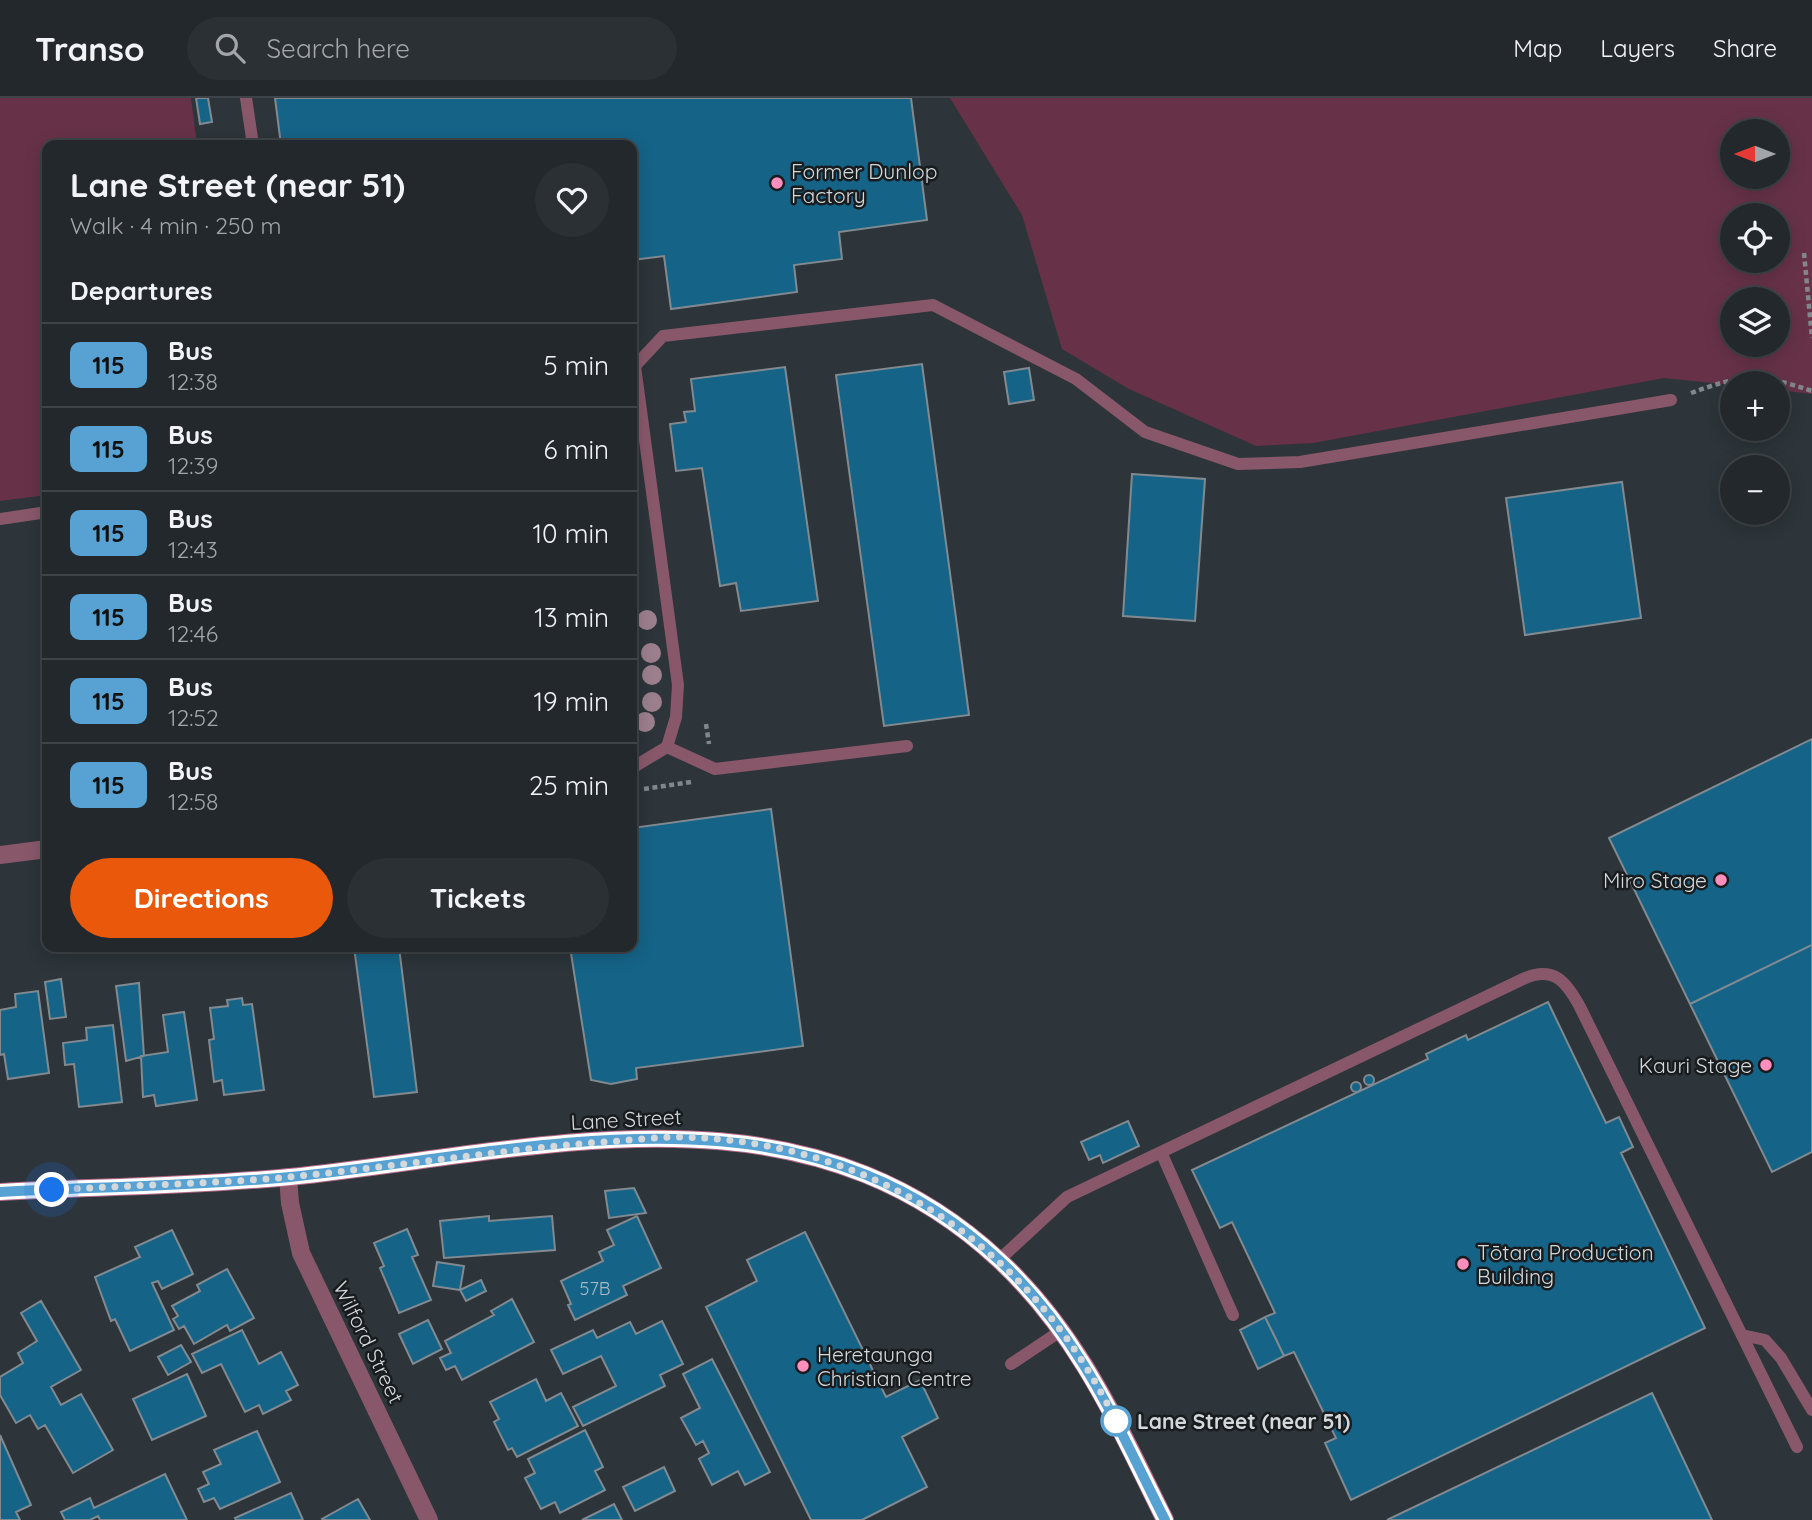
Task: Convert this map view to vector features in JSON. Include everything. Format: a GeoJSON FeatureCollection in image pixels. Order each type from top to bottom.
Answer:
{"type":"FeatureCollection","features":[{"type":"Feature","properties":{"kind":"street"},"geometry":{"type":"LineString","coordinates":[[0,855],[42,850]]}},
{"type":"Feature","properties":{"kind":"street","name":"Lane Street"},"geometry":{"type":"LineString","coordinates":[[0,1192],[288,1177],[448,1156],[675,1137],[719,1139],[778,1148],[875,1178],[915,1199],[960,1228],[999,1260],[1062,1329],[1094,1378],[1165,1520]]}},
{"type":"Feature","properties":{"kind":"street","name":"Wilford Street"},"geometry":{"type":"LineString","coordinates":[[288,1177],[289,1203],[301,1253],[429,1520]]}},
{"type":"Feature","properties":{"kind":"lane"},"geometry":{"type":"LineString","coordinates":[[247,98],[252,140]]}},
{"type":"Feature","properties":{"kind":"lane"},"geometry":{"type":"LineString","coordinates":[[637,364],[663,337],[933,305],[1076,379],[1145,432],[1238,464],[1300,462],[1671,400]]}},
{"type":"Feature","properties":{"kind":"lane"},"geometry":{"type":"LineString","coordinates":[[637,381],[678,685],[676,717],[667,747],[637,765]]}},
{"type":"Feature","properties":{"kind":"lane"},"geometry":{"type":"LineString","coordinates":[[0,519],[42,513]]}},
{"type":"Feature","properties":{"kind":"lane"},"geometry":{"type":"LineString","coordinates":[[667,747],[716,769],[906,746]]}},
{"type":"Feature","properties":{"kind":"lane"},"geometry":{"type":"LineString","coordinates":[[999,1260],[1067,1197],[1537,972],[1548,974],[1569,987],[1580,1007],[1797,1447]]}},
{"type":"Feature","properties":{"kind":"lane"},"geometry":{"type":"LineString","coordinates":[[1161,1152],[1233,1315]]}},
{"type":"Feature","properties":{"kind":"lane"},"geometry":{"type":"LineString","coordinates":[[1011,1364],[1062,1329]]}},
{"type":"Feature","properties":{"kind":"lane"},"geometry":{"type":"LineString","coordinates":[[1742,1335],[1765,1340],[1781,1358],[1812,1410]]}},
{"type":"Feature","properties":{"kind":"path"},"geometry":{"type":"LineString","coordinates":[[1804,253],[1812,338]]}},
{"type":"Feature","properties":{"kind":"path"},"geometry":{"type":"LineString","coordinates":[[1671,400],[1732,377],[1758,376],[1812,391]]}},
{"type":"Feature","properties":{"kind":"shaded area"},"geometry":{"type":"Polygon","coordinates":[[[0,98],[191,98],[196,140],[42,140],[42,496],[0,501],[0,98]]]}},
{"type":"Feature","properties":{"kind":"shaded area"},"geometry":{"type":"Polygon","coordinates":[[[950,98],[1812,98],[1812,394],[1790,391],[1790,371],[1720,371],[1720,384],[1664,378],[1313,443],[1256,446],[1129,389],[1062,349],[1022,215],[950,98]]]}},
{"type":"Feature","properties":{"kind":"building"},"geometry":{"type":"Polygon","coordinates":[[[196,98],[208,98],[212,122],[200,124],[196,98]]]}},
{"type":"Feature","properties":{"kind":"building","name":"Former Dunlop Factory"},"geometry":{"type":"Polygon","coordinates":[[[275,98],[911,98],[927,220],[839,232],[842,259],[794,265],[797,292],[671,309],[664,256],[637,259],[637,140],[280,140],[275,98]]]}},
{"type":"Feature","properties":{"kind":"building"},"geometry":{"type":"Polygon","coordinates":[[[922,364],[969,715],[884,726],[836,375],[922,364]]]}},
{"type":"Feature","properties":{"kind":"building"},"geometry":{"type":"Polygon","coordinates":[[[785,367],[818,601],[741,611],[736,583],[720,586],[702,468],[676,471],[670,424],[686,422],[684,412],[695,411],[691,379],[785,367]]]}},
{"type":"Feature","properties":{"kind":"building"},"geometry":{"type":"Polygon","coordinates":[[[1029,368],[1034,400],[1009,404],[1004,372],[1029,368]]]}},
{"type":"Feature","properties":{"kind":"building"},"geometry":{"type":"Polygon","coordinates":[[[1132,474],[1205,479],[1195,621],[1123,616],[1132,474]]]}},
{"type":"Feature","properties":{"kind":"building"},"geometry":{"type":"Polygon","coordinates":[[[1622,482],[1641,618],[1525,635],[1506,498],[1622,482]]]}},
{"type":"Feature","properties":{"kind":"building","name":"Miro Stage"},"geometry":{"type":"Polygon","coordinates":[[[1812,739],[1812,945],[1690,1004],[1609,838],[1812,739]]]}},
{"type":"Feature","properties":{"kind":"building"},"geometry":{"type":"Polygon","coordinates":[[[771,809],[803,1046],[636,1068],[637,1079],[611,1084],[591,1080],[571,952],[637,952],[637,827],[771,809]]]}},
{"type":"Feature","properties":{"kind":"building","name":"Kauri Stage"},"geometry":{"type":"Polygon","coordinates":[[[1812,945],[1812,1152],[1772,1172],[1690,1004],[1812,945]]]}},
{"type":"Feature","properties":{"kind":"building"},"geometry":{"type":"Polygon","coordinates":[[[355,952],[400,952],[417,1092],[374,1097],[355,952]]]}},
{"type":"Feature","properties":{"kind":"building"},"geometry":{"type":"Polygon","coordinates":[[[61,979],[66,1017],[50,1019],[45,982],[61,979]]]}},
{"type":"Feature","properties":{"kind":"building"},"geometry":{"type":"Polygon","coordinates":[[[139,983],[144,1056],[126,1061],[116,986],[139,983]]]}},
{"type":"Feature","properties":{"kind":"building"},"geometry":{"type":"Polygon","coordinates":[[[38,991],[49,1073],[8,1079],[4,1054],[0,1055],[0,1010],[16,1007],[15,994],[38,991]]]}},
{"type":"Feature","properties":{"kind":"building"},"geometry":{"type":"Polygon","coordinates":[[[242,998],[243,1005],[252,1004],[264,1090],[224,1095],[222,1080],[214,1082],[209,1040],[214,1039],[210,1008],[228,1006],[227,1000],[242,998]]]}},
{"type":"Feature","properties":{"kind":"building","name":"Tōtara Production Building"},"geometry":{"type":"Polygon","coordinates":[[[1548,1002],[1606,1123],[1619,1117],[1633,1147],[1621,1153],[1705,1328],[1351,1500],[1325,1443],[1336,1438],[1294,1352],[1284,1356],[1265,1317],[1275,1313],[1232,1222],[1220,1228],[1192,1170],[1428,1059],[1426,1054],[1466,1035],[1468,1040],[1548,1002]]]}},
{"type":"Feature","properties":{"kind":"building"},"geometry":{"type":"Polygon","coordinates":[[[184,1012],[197,1100],[156,1106],[154,1095],[143,1097],[141,1056],[168,1052],[163,1015],[184,1012]]]}},
{"type":"Feature","properties":{"kind":"building"},"geometry":{"type":"Polygon","coordinates":[[[113,1025],[122,1102],[79,1107],[74,1064],[65,1065],[63,1043],[87,1040],[86,1028],[113,1025]]]}},
{"type":"Feature","properties":{"kind":"building"},"geometry":{"type":"Polygon","coordinates":[[[1369,1075],[1373,1076],[1373,1084],[1369,1085],[1365,1084],[1364,1080],[1365,1076],[1369,1075]]]}},
{"type":"Feature","properties":{"kind":"building"},"geometry":{"type":"Polygon","coordinates":[[[1356,1082],[1360,1083],[1360,1091],[1356,1092],[1352,1091],[1351,1087],[1352,1083],[1356,1082]]]}},
{"type":"Feature","properties":{"kind":"building"},"geometry":{"type":"Polygon","coordinates":[[[1128,1121],[1139,1146],[1103,1163],[1100,1155],[1089,1160],[1081,1142],[1128,1121]]]}},
{"type":"Feature","properties":{"kind":"building"},"geometry":{"type":"Polygon","coordinates":[[[634,1188],[646,1213],[609,1218],[605,1191],[634,1188]]]}},
{"type":"Feature","properties":{"kind":"building"},"geometry":{"type":"Polygon","coordinates":[[[489,1216],[489,1221],[552,1216],[555,1250],[444,1258],[440,1221],[489,1216]]]}},
{"type":"Feature","properties":{"kind":"building"},"geometry":{"type":"Polygon","coordinates":[[[637,1216],[661,1268],[623,1286],[627,1295],[575,1320],[561,1281],[603,1261],[599,1252],[614,1245],[607,1230],[637,1216]]]}},
{"type":"Feature","properties":{"kind":"building"},"geometry":{"type":"Polygon","coordinates":[[[407,1229],[418,1255],[412,1257],[431,1300],[399,1313],[380,1268],[384,1266],[374,1243],[407,1229]]]}},
{"type":"Feature","properties":{"kind":"building"},"geometry":{"type":"Polygon","coordinates":[[[172,1230],[193,1274],[162,1289],[158,1281],[152,1283],[174,1330],[130,1351],[115,1319],[111,1321],[95,1277],[140,1257],[135,1247],[172,1230]]]}},
{"type":"Feature","properties":{"kind":"building","name":"Heretaunga Christian Centre"},"geometry":{"type":"Polygon","coordinates":[[[805,1232],[886,1397],[920,1380],[938,1418],[902,1437],[927,1487],[862,1520],[811,1520],[706,1307],[757,1281],[747,1260],[805,1232]]]}},
{"type":"Feature","properties":{"kind":"building"},"geometry":{"type":"Polygon","coordinates":[[[437,1262],[464,1266],[460,1290],[433,1286],[437,1262]]]}},
{"type":"Feature","properties":{"kind":"building"},"geometry":{"type":"Polygon","coordinates":[[[227,1269],[254,1318],[230,1331],[227,1325],[194,1344],[184,1326],[179,1329],[173,1319],[178,1316],[172,1306],[200,1291],[197,1285],[227,1269]]]}},
{"type":"Feature","properties":{"kind":"building"},"geometry":{"type":"Polygon","coordinates":[[[481,1280],[486,1291],[466,1301],[460,1290],[481,1280]]]}},
{"type":"Feature","properties":{"kind":"building"},"geometry":{"type":"Polygon","coordinates":[[[512,1299],[534,1342],[462,1380],[455,1366],[446,1370],[440,1358],[451,1353],[445,1341],[494,1315],[491,1311],[512,1299]]]}},
{"type":"Feature","properties":{"kind":"building"},"geometry":{"type":"Polygon","coordinates":[[[41,1301],[81,1370],[51,1387],[61,1405],[81,1394],[113,1450],[73,1473],[45,1425],[38,1429],[30,1415],[16,1423],[0,1395],[0,1377],[23,1363],[18,1353],[37,1341],[21,1313],[41,1301]]]}},
{"type":"Feature","properties":{"kind":"building"},"geometry":{"type":"Polygon","coordinates":[[[1265,1317],[1284,1356],[1258,1369],[1240,1330],[1265,1317]]]}},
{"type":"Feature","properties":{"kind":"building"},"geometry":{"type":"Polygon","coordinates":[[[428,1320],[442,1349],[413,1364],[399,1334],[428,1320]]]}},
{"type":"Feature","properties":{"kind":"building"},"geometry":{"type":"Polygon","coordinates":[[[662,1321],[683,1364],[660,1375],[665,1386],[583,1426],[573,1407],[616,1386],[601,1356],[563,1374],[551,1350],[593,1330],[597,1338],[630,1322],[636,1334],[662,1321]]]}},
{"type":"Feature","properties":{"kind":"building"},"geometry":{"type":"Polygon","coordinates":[[[242,1330],[259,1364],[281,1352],[298,1385],[286,1391],[291,1400],[263,1414],[259,1405],[245,1412],[221,1364],[202,1373],[192,1354],[242,1330]]]}},
{"type":"Feature","properties":{"kind":"building"},"geometry":{"type":"Polygon","coordinates":[[[181,1345],[191,1362],[168,1375],[158,1357],[181,1345]]]}},
{"type":"Feature","properties":{"kind":"building"},"geometry":{"type":"Polygon","coordinates":[[[712,1359],[770,1472],[745,1485],[738,1471],[712,1485],[699,1459],[709,1453],[703,1441],[696,1445],[681,1418],[700,1408],[683,1374],[712,1359]]]}},
{"type":"Feature","properties":{"kind":"building"},"geometry":{"type":"Polygon","coordinates":[[[187,1374],[206,1416],[152,1440],[133,1399],[187,1374]]]}},
{"type":"Feature","properties":{"kind":"building"},"geometry":{"type":"Polygon","coordinates":[[[536,1379],[546,1401],[561,1393],[578,1426],[517,1457],[512,1448],[508,1450],[494,1422],[499,1419],[490,1402],[536,1379]]]}},
{"type":"Feature","properties":{"kind":"building"},"geometry":{"type":"Polygon","coordinates":[[[1652,1393],[1712,1520],[1387,1520],[1652,1393]]]}},
{"type":"Feature","properties":{"kind":"building"},"geometry":{"type":"Polygon","coordinates":[[[585,1430],[603,1467],[595,1471],[605,1490],[560,1513],[555,1502],[541,1509],[525,1478],[535,1473],[528,1459],[585,1430]]]}},
{"type":"Feature","properties":{"kind":"building"},"geometry":{"type":"Polygon","coordinates":[[[257,1431],[280,1482],[220,1509],[214,1498],[204,1502],[198,1489],[209,1484],[203,1472],[221,1464],[214,1450],[257,1431]]]}},
{"type":"Feature","properties":{"kind":"building"},"geometry":{"type":"Polygon","coordinates":[[[0,1435],[31,1505],[16,1512],[20,1520],[0,1520],[0,1435]]]}},
{"type":"Feature","properties":{"kind":"building"},"geometry":{"type":"Polygon","coordinates":[[[664,1467],[675,1491],[635,1511],[623,1487],[664,1467]]]}},
{"type":"Feature","properties":{"kind":"building"},"geometry":{"type":"Polygon","coordinates":[[[165,1474],[187,1520],[100,1520],[98,1516],[90,1520],[65,1520],[61,1512],[90,1498],[94,1508],[165,1474]]]}},
{"type":"Feature","properties":{"kind":"building"},"geometry":{"type":"Polygon","coordinates":[[[291,1493],[303,1520],[235,1518],[291,1493]]]}},
{"type":"Feature","properties":{"kind":"building"},"geometry":{"type":"Polygon","coordinates":[[[358,1499],[370,1520],[322,1519],[358,1499]]]}},
{"type":"Feature","properties":{"kind":"building"},"geometry":{"type":"Polygon","coordinates":[[[614,1504],[622,1520],[582,1520],[614,1504]]]}},
{"type":"Feature","properties":{"kind":"bus line","name":"115"},"geometry":{"type":"LineString","coordinates":[[0,1192],[288,1177],[448,1156],[675,1137],[719,1139],[778,1148],[829,1162],[875,1178],[915,1199],[960,1228],[999,1260],[1031,1294],[1062,1329],[1094,1378],[1165,1520]]}},
{"type":"Feature","properties":{"kind":"place","name":"Former Dunlop Factory"},"geometry":{"type":"Point","coordinates":[777,183]}},
{"type":"Feature","properties":{"kind":"place","name":"Miro Stage"},"geometry":{"type":"Point","coordinates":[1721,880]}},
{"type":"Feature","properties":{"kind":"place","name":"Kauri Stage"},"geometry":{"type":"Point","coordinates":[1766,1065]}},
{"type":"Feature","properties":{"kind":"place","name":"Tōtara Production Building"},"geometry":{"type":"Point","coordinates":[1463,1264]}},
{"type":"Feature","properties":{"kind":"place","name":"Heretaunga Christian Centre"},"geometry":{"type":"Point","coordinates":[803,1366]}},
{"type":"Feature","properties":{"kind":"place","name":"Lane Street (near 51)"},"geometry":{"type":"Point","coordinates":[1116,1421]}},
{"type":"Feature","properties":{"kind":"route"},"geometry":{"type":"LineString","coordinates":[[52,1190],[288,1177],[448,1156],[675,1137],[719,1139],[778,1148],[875,1178],[915,1199],[960,1228],[999,1260],[1062,1329],[1094,1378],[1116,1421]]}}]}
